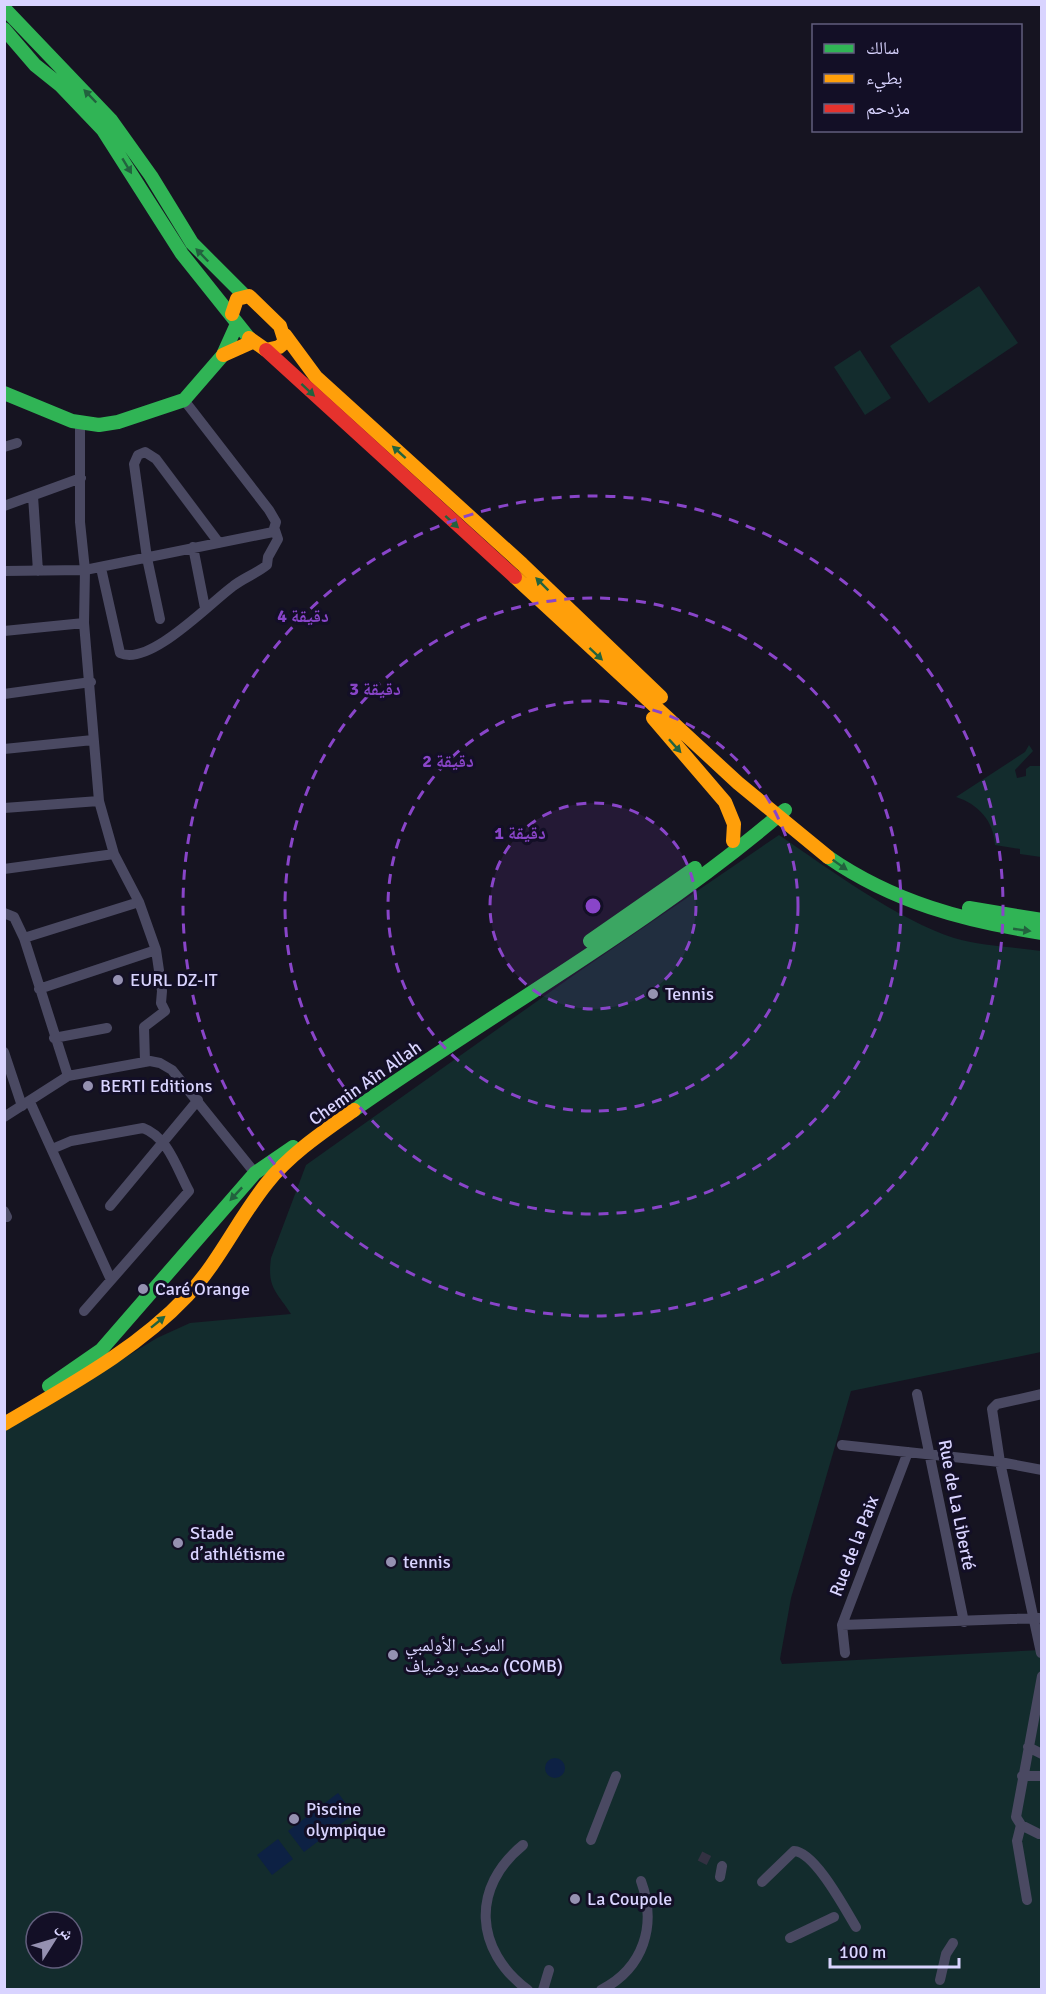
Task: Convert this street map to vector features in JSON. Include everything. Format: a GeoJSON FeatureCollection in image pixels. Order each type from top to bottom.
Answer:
{"type":"FeatureCollection","features":[{"type":"Feature","properties":{"kind":"main road"},"geometry":{"type":"LineString","coordinates":[[4,8],[111,120],[151,176],[192,243],[244,295],[262,304],[272,313],[285,336],[316,377],[522,564],[776,810],[891,882],[960,906],[1041,920]]}},
{"type":"Feature","properties":{"kind":"main road"},"geometry":{"type":"LineString","coordinates":[[4,29],[35,65],[60,85],[102,130],[182,254],[252,342],[266,350],[346,427],[505,568],[627,683],[845,869],[899,898],[956,918],[1041,933]]}},
{"type":"Feature","properties":{"kind":"main road"},"geometry":{"type":"LineString","coordinates":[[4,393],[57,416],[99,425],[118,422],[184,400],[223,355],[234,319],[234,303],[244,295]]}},
{"type":"Feature","properties":{"kind":"main road"},"geometry":{"type":"LineString","coordinates":[[266,350],[281,346],[285,336]]}},
{"type":"Feature","properties":{"kind":"main road"},"geometry":{"type":"LineString","coordinates":[[223,355],[252,342]]}},
{"type":"Feature","properties":{"kind":"main road"},"geometry":{"type":"LineString","coordinates":[[627,683],[663,732],[725,802],[734,824],[733,841]]}},
{"type":"Feature","properties":{"kind":"main road","name":"Chemin Aîn Allah"},"geometry":{"type":"LineString","coordinates":[[4,1415],[101,1350],[255,1173],[776,810]]}},
{"type":"Feature","properties":{"kind":"main road","name":"Chemin Aîn Allah"},"geometry":{"type":"LineString","coordinates":[[4,1424],[142,1336],[190,1294],[266,1185],[297,1153],[384,1091],[630,926],[776,810]]}},
{"type":"Feature","properties":{"kind":"main road"},"geometry":{"type":"LineString","coordinates":[[255,1173],[266,1185]]}},
{"type":"Feature","properties":{"kind":"main road"},"geometry":{"type":"LineString","coordinates":[[125,1323],[142,1336]]}},
{"type":"Feature","properties":{"kind":"street"},"geometry":{"type":"LineString","coordinates":[[101,568],[121,654],[140,653],[180,633],[205,608],[267,565],[268,557],[278,539],[275,530],[276,522],[184,400]]}},
{"type":"Feature","properties":{"kind":"street"},"geometry":{"type":"LineString","coordinates":[[80,422],[80,522],[85,570],[84,623],[91,682],[93,740],[99,801],[114,854],[139,902],[156,950],[162,991],[161,1003],[165,1011],[144,1027],[145,1062]]}},
{"type":"Feature","properties":{"kind":"street"},"geometry":{"type":"LineString","coordinates":[[4,447],[17,443]]}},
{"type":"Feature","properties":{"kind":"street"},"geometry":{"type":"LineString","coordinates":[[160,619],[147,558],[134,464],[141,453],[148,453],[156,459],[219,543]]}},
{"type":"Feature","properties":{"kind":"street"},"geometry":{"type":"LineString","coordinates":[[4,507],[81,478]]}},
{"type":"Feature","properties":{"kind":"street"},"geometry":{"type":"LineString","coordinates":[[33,496],[38,572]]}},
{"type":"Feature","properties":{"kind":"street"},"geometry":{"type":"LineString","coordinates":[[4,571],[38,572],[101,568],[193,547],[266,535],[275,530]]}},
{"type":"Feature","properties":{"kind":"street"},"geometry":{"type":"LineString","coordinates":[[193,547],[205,608]]}},
{"type":"Feature","properties":{"kind":"street"},"geometry":{"type":"LineString","coordinates":[[4,631],[84,623]]}},
{"type":"Feature","properties":{"kind":"street"},"geometry":{"type":"LineString","coordinates":[[4,694],[91,682]]}},
{"type":"Feature","properties":{"kind":"street"},"geometry":{"type":"LineString","coordinates":[[4,749],[93,740]]}},
{"type":"Feature","properties":{"kind":"street"},"geometry":{"type":"LineString","coordinates":[[4,808],[99,801]]}},
{"type":"Feature","properties":{"kind":"street"},"geometry":{"type":"LineString","coordinates":[[4,869],[114,854]]}},
{"type":"Feature","properties":{"kind":"street"},"geometry":{"type":"LineString","coordinates":[[24,938],[139,902]]}},
{"type":"Feature","properties":{"kind":"street"},"geometry":{"type":"LineString","coordinates":[[4,913],[14,917],[24,938],[68,1076]]}},
{"type":"Feature","properties":{"kind":"street"},"geometry":{"type":"LineString","coordinates":[[39,989],[156,950]]}},
{"type":"Feature","properties":{"kind":"street"},"geometry":{"type":"LineString","coordinates":[[54,1038],[107,1028]]}},
{"type":"Feature","properties":{"kind":"street"},"geometry":{"type":"LineString","coordinates":[[4,1053],[26,1104],[52,1149],[111,1280]]}},
{"type":"Feature","properties":{"kind":"street"},"geometry":{"type":"LineString","coordinates":[[4,1117],[68,1076],[155,1062],[168,1067],[198,1100],[255,1173]]}},
{"type":"Feature","properties":{"kind":"street"},"geometry":{"type":"LineString","coordinates":[[110,1206],[198,1100]]}},
{"type":"Feature","properties":{"kind":"street"},"geometry":{"type":"LineString","coordinates":[[52,1149],[70,1141],[142,1128],[151,1131],[163,1141],[189,1191],[84,1311]]}},
{"type":"Feature","properties":{"kind":"street","name":"Rue de La Liberté"},"geometry":{"type":"LineString","coordinates":[[917,1394],[964,1622]]}},
{"type":"Feature","properties":{"kind":"street"},"geometry":{"type":"LineString","coordinates":[[1041,1394],[994,1406],[1000,1462],[1038,1618],[1041,1653]]}},
{"type":"Feature","properties":{"kind":"street"},"geometry":{"type":"LineString","coordinates":[[842,1445],[1000,1462],[1041,1470]]}},
{"type":"Feature","properties":{"kind":"street","name":"Rue de la Paix"},"geometry":{"type":"LineString","coordinates":[[845,1653],[842,1625],[908,1452]]}},
{"type":"Feature","properties":{"kind":"street"},"geometry":{"type":"LineString","coordinates":[[842,1625],[1038,1618]]}},
{"type":"Feature","properties":{"kind":"street"},"geometry":{"type":"LineString","coordinates":[[1039,1834],[1022,1825],[1016,1816],[1041,1676]]}},
{"type":"Feature","properties":{"kind":"street"},"geometry":{"type":"LineString","coordinates":[[1028,1747],[1041,1754]]}},
{"type":"Feature","properties":{"kind":"street"},"geometry":{"type":"LineString","coordinates":[[591,1840],[616,1776]]}},
{"type":"Feature","properties":{"kind":"street"},"geometry":{"type":"LineString","coordinates":[[1022,1776],[1041,1776]]}},
{"type":"Feature","properties":{"kind":"street"},"geometry":{"type":"LineString","coordinates":[[1022,1825],[1017,1841],[1027,1900]]}},
{"type":"Feature","properties":{"kind":"street"},"geometry":{"type":"LineString","coordinates":[[523,1845],[506,1861],[493,1880],[486,1911],[486,1927],[497,1958],[506,1971],[528,1989]]}},
{"type":"Feature","properties":{"kind":"street"},"geometry":{"type":"LineString","coordinates":[[762,1882],[794,1851],[801,1852],[810,1859],[834,1891],[856,1927]]}},
{"type":"Feature","properties":{"kind":"street"},"geometry":{"type":"LineString","coordinates":[[601,1989],[625,1972],[642,1950],[649,1923],[647,1902],[641,1881]]}},
{"type":"Feature","properties":{"kind":"street"},"geometry":{"type":"LineString","coordinates":[[790,1938],[834,1917]]}},
{"type":"Feature","properties":{"kind":"street"},"geometry":{"type":"LineString","coordinates":[[940,1980],[946,1954],[953,1943]]}},
{"type":"Feature","properties":{"kind":"street"},"geometry":{"type":"LineString","coordinates":[[543,1989],[549,1970]]}},
{"type":"Feature","properties":{"kind":"green space"},"geometry":{"type":"Polygon","coordinates":[[[979,286],[1018,343],[929,403],[890,346],[979,286]]]}},
{"type":"Feature","properties":{"kind":"green space"},"geometry":{"type":"Polygon","coordinates":[[[860,350],[891,398],[865,415],[834,367],[860,350]]]}},
{"type":"Feature","properties":{"kind":"green space"},"geometry":{"type":"Polygon","coordinates":[[[1029,745],[1033,751],[1015,770],[1017,778],[1026,776],[1026,769],[1030,766],[1041,766],[1041,857],[1020,854],[1020,849],[995,845],[992,828],[988,821],[978,809],[956,797],[1025,752],[1029,745]]]}},
{"type":"Feature","properties":{"kind":"green space"},"geometry":{"type":"Polygon","coordinates":[[[779,835],[864,892],[932,930],[975,943],[1041,951],[1041,1352],[851,1391],[791,1598],[780,1659],[782,1664],[1041,1650],[1041,1989],[5,1989],[5,1431],[157,1338],[190,1323],[291,1314],[274,1289],[270,1276],[271,1258],[306,1165],[574,975],[779,835]]]}},
{"type":"Feature","properties":{"kind":"water"},"geometry":{"type":"Polygon","coordinates":[[[555,1758],[562,1761],[565,1768],[562,1775],[555,1778],[548,1775],[545,1768],[548,1761],[555,1758]]]}},
{"type":"Feature","properties":{"kind":"water"},"geometry":{"type":"Polygon","coordinates":[[[338,1793],[354,1814],[304,1852],[288,1831],[338,1793]]]}},
{"type":"Feature","properties":{"kind":"water"},"geometry":{"type":"Polygon","coordinates":[[[278,1839],[293,1859],[272,1875],[257,1855],[278,1839]]]}},
{"type":"Feature","properties":{"kind":"tunnel"},"geometry":{"type":"LineString","coordinates":[[700,1856],[712,1862]]}},
{"type":"Feature","properties":{"kind":"traffic: fast"},"geometry":{"type":"LineString","coordinates":[[4,8],[111,120],[151,176],[192,243],[244,295]]}},
{"type":"Feature","properties":{"kind":"traffic: fast"},"geometry":{"type":"LineString","coordinates":[[4,29],[35,65],[60,85],[103,130],[182,254],[249,338]]}},
{"type":"Feature","properties":{"kind":"traffic: fast"},"geometry":{"type":"LineString","coordinates":[[4,393],[72,421],[99,425],[118,422],[184,400],[223,355],[237,324]]}},
{"type":"Feature","properties":{"kind":"traffic: fast"},"geometry":{"type":"LineString","coordinates":[[354,1110],[628,929],[734,852],[785,810]]}},
{"type":"Feature","properties":{"kind":"traffic: fast"},"geometry":{"type":"LineString","coordinates":[[828,857],[853,873],[904,898],[957,916],[1042,933]]}},
{"type":"Feature","properties":{"kind":"traffic: fast"},"geometry":{"type":"LineString","coordinates":[[590,941],[695,868]]}},
{"type":"Feature","properties":{"kind":"traffic: fast"},"geometry":{"type":"LineString","coordinates":[[969,908],[1042,920]]}},
{"type":"Feature","properties":{"kind":"traffic: fast"},"geometry":{"type":"LineString","coordinates":[[49,1386],[101,1350],[255,1173],[293,1147]]}},
{"type":"Feature","properties":{"kind":"traffic: slow"},"geometry":{"type":"LineString","coordinates":[[232,314],[237,299],[249,296],[280,326],[285,342],[279,347],[266,350],[249,338]]}},
{"type":"Feature","properties":{"kind":"traffic: slow"},"geometry":{"type":"LineString","coordinates":[[285,335],[316,377],[522,564],[661,697]]}},
{"type":"Feature","properties":{"kind":"traffic: slow"},"geometry":{"type":"LineString","coordinates":[[223,355],[252,342]]}},
{"type":"Feature","properties":{"kind":"traffic: slow"},"geometry":{"type":"LineString","coordinates":[[515,577],[738,783],[828,857]]}},
{"type":"Feature","properties":{"kind":"traffic: slow"},"geometry":{"type":"LineString","coordinates":[[653,718],[725,802],[734,824],[733,841]]}},
{"type":"Feature","properties":{"kind":"traffic: slow"},"geometry":{"type":"LineString","coordinates":[[4,1424],[124,1350],[167,1315],[198,1283],[276,1172],[308,1144],[354,1110]]}},
{"type":"Feature","properties":{"kind":"traffic: jam"},"geometry":{"type":"LineString","coordinates":[[266,350],[515,577]]}},
{"type":"Feature","properties":{"kind":"place","name":"EURL DZ-IT"},"geometry":{"type":"Point","coordinates":[118,980]}},
{"type":"Feature","properties":{"kind":"place","name":"Tennis"},"geometry":{"type":"Point","coordinates":[653,994]}},
{"type":"Feature","properties":{"kind":"place","name":"BERTI Editions"},"geometry":{"type":"Point","coordinates":[88,1086]}},
{"type":"Feature","properties":{"kind":"place","name":"Caré Orange"},"geometry":{"type":"Point","coordinates":[143,1289]}},
{"type":"Feature","properties":{"kind":"place","name":"Stade d’athlétisme"},"geometry":{"type":"Point","coordinates":[178,1543]}},
{"type":"Feature","properties":{"kind":"place","name":"tennis"},"geometry":{"type":"Point","coordinates":[391,1562]}},
{"type":"Feature","properties":{"kind":"place","name":"المركب الأولمبي محمد بوضياف (COMB)"},"geometry":{"type":"Point","coordinates":[393,1655]}},
{"type":"Feature","properties":{"kind":"place","name":"Piscine olympique"},"geometry":{"type":"Point","coordinates":[294,1819]}},
{"type":"Feature","properties":{"kind":"place","name":"La Coupole"},"geometry":{"type":"Point","coordinates":[575,1899]}}]}
